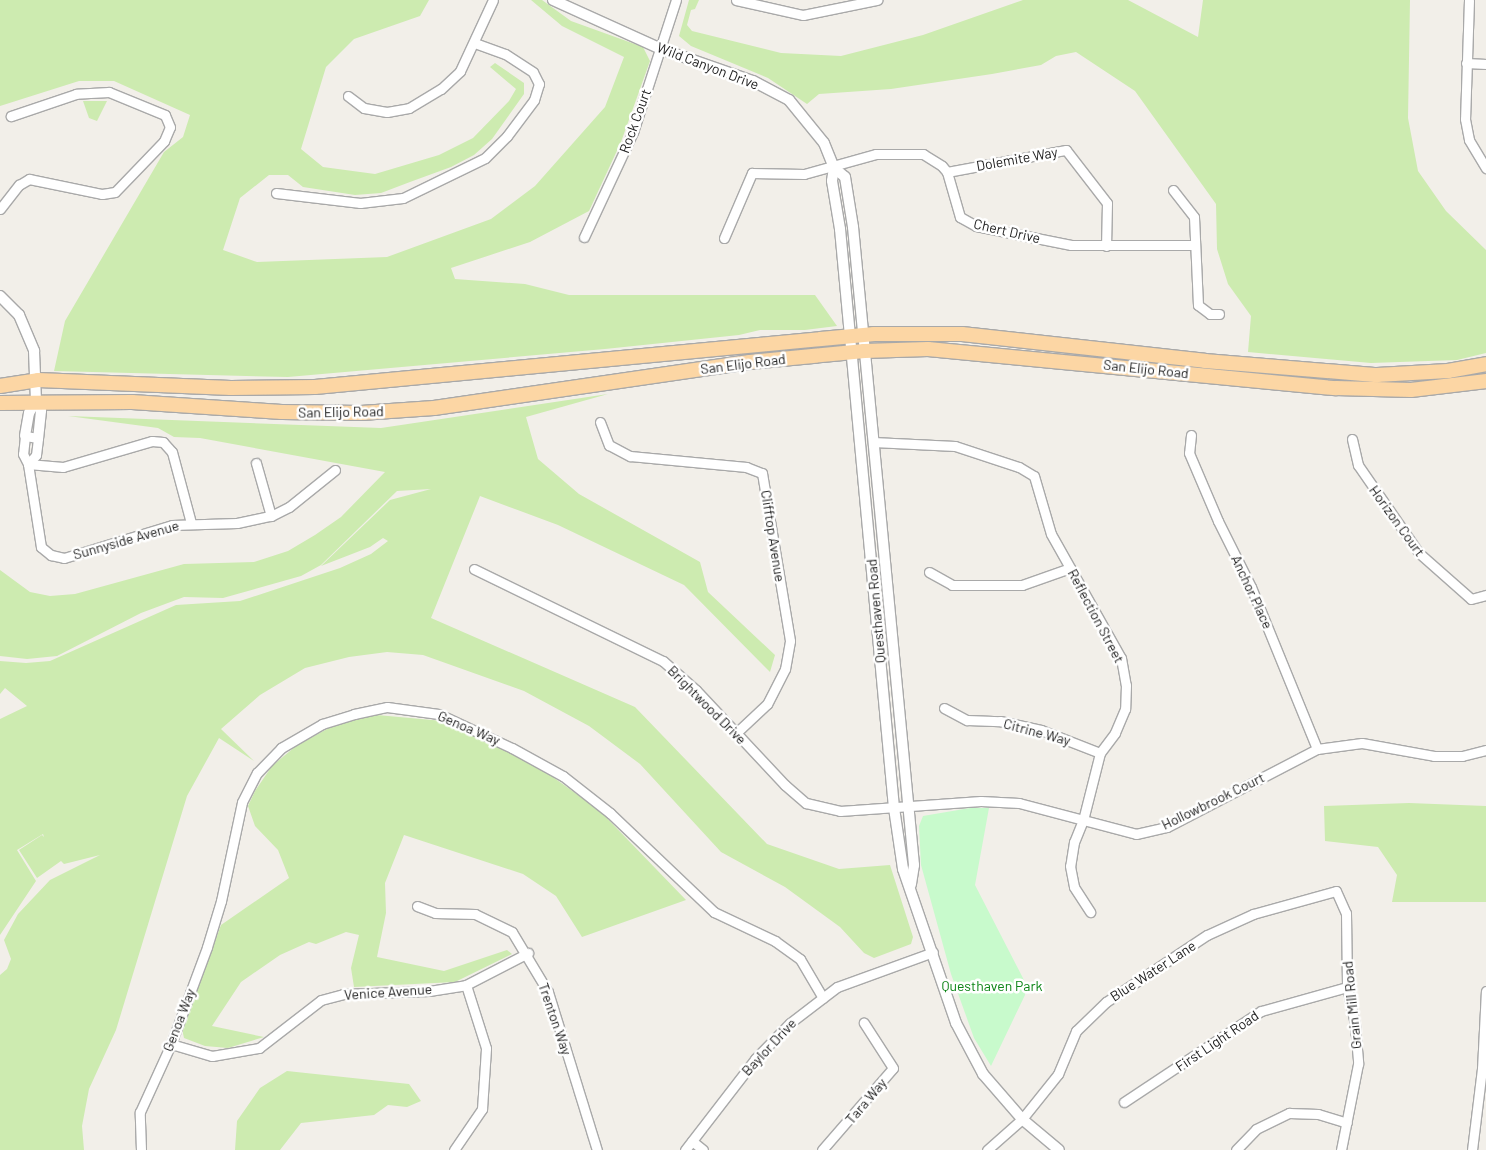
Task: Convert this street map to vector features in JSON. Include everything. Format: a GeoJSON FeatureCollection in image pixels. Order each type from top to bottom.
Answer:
{"type":"FeatureCollection","features":[{"type":"Feature","properties":{"kind":"main road","name":"San Elijo Road"},"geometry":{"type":"LineString","coordinates":[[0,386],[38,380],[231,388],[315,387],[856,335],[962,334],[1204,361],[1377,375],[1448,371],[1486,364]]}},
{"type":"Feature","properties":{"kind":"main road","name":"San Elijo Road"},"geometry":{"type":"LineString","coordinates":[[0,403],[36,401],[132,402],[282,412],[361,413],[434,408],[594,382],[858,352],[938,350],[1336,388],[1410,390],[1486,382]]}},
{"type":"Feature","properties":{"kind":"street"},"geometry":{"type":"LineString","coordinates":[[348,96],[364,108],[387,112],[409,108],[441,89],[460,71],[493,0]]}},
{"type":"Feature","properties":{"kind":"street","name":"Wild Canyon Drive"},"geometry":{"type":"LineString","coordinates":[[552,0],[660,48],[752,81],[789,100],[824,143],[834,168],[845,177],[849,197],[856,335]]}},
{"type":"Feature","properties":{"kind":"street","name":"Rock Court"},"geometry":{"type":"LineString","coordinates":[[584,236],[633,132],[676,0]]}},
{"type":"Feature","properties":{"kind":"street"},"geometry":{"type":"LineString","coordinates":[[736,0],[803,15],[877,0]]}},
{"type":"Feature","properties":{"kind":"street"},"geometry":{"type":"LineString","coordinates":[[1469,0],[1464,119],[1469,140],[1486,168]]}},
{"type":"Feature","properties":{"kind":"street"},"geometry":{"type":"LineString","coordinates":[[276,193],[360,203],[403,198],[446,180],[485,158],[507,136],[534,100],[538,84],[533,72],[504,54],[474,43]]}},
{"type":"Feature","properties":{"kind":"street"},"geometry":{"type":"LineString","coordinates":[[1466,63],[1486,64]]}},
{"type":"Feature","properties":{"kind":"street"},"geometry":{"type":"LineString","coordinates":[[0,209],[19,185],[30,179],[102,194],[115,192],[164,142],[170,126],[165,115],[108,92],[76,94],[11,116]]}},
{"type":"Feature","properties":{"kind":"street","name":"Dolemite Way"},"geometry":{"type":"LineString","coordinates":[[948,172],[1066,150],[1107,203],[1106,246]]}},
{"type":"Feature","properties":{"kind":"street"},"geometry":{"type":"LineString","coordinates":[[724,238],[752,173],[804,174],[834,168],[876,154],[923,154],[948,172]]}},
{"type":"Feature","properties":{"kind":"street","name":"Chert Drive"},"geometry":{"type":"LineString","coordinates":[[948,172],[960,216],[976,226],[1071,245],[1194,245]]}},
{"type":"Feature","properties":{"kind":"street"},"geometry":{"type":"LineString","coordinates":[[1173,190],[1194,217],[1198,305],[1210,314],[1219,314]]}},
{"type":"Feature","properties":{"kind":"street"},"geometry":{"type":"LineString","coordinates":[[0,296],[19,315],[34,351],[38,380],[36,401],[29,413],[25,436],[23,454],[28,464]]}},
{"type":"Feature","properties":{"kind":"street","name":"Questhaven Road"},"geometry":{"type":"LineString","coordinates":[[856,335],[894,808],[903,868],[911,885],[956,1024],[983,1074],[1022,1118],[1059,1150]]}},
{"type":"Feature","properties":{"kind":"street","name":"Questhaven Road"},"geometry":{"type":"LineString","coordinates":[[858,352],[873,442],[914,865],[911,885]]}},
{"type":"Feature","properties":{"kind":"street"},"geometry":{"type":"LineString","coordinates":[[28,464],[36,455],[41,411],[36,401]]}},
{"type":"Feature","properties":{"kind":"street","name":"Clifftop Avenue"},"geometry":{"type":"LineString","coordinates":[[600,422],[609,445],[630,456],[746,467],[762,473],[790,641],[785,669],[766,704],[736,733]]}},
{"type":"Feature","properties":{"kind":"street","name":"Anchor Place"},"geometry":{"type":"LineString","coordinates":[[1191,435],[1189,453],[1218,522],[1251,587],[1317,749]]}},
{"type":"Feature","properties":{"kind":"street"},"geometry":{"type":"LineString","coordinates":[[25,436],[38,438]]}},
{"type":"Feature","properties":{"kind":"street","name":"Horizon Court"},"geometry":{"type":"LineString","coordinates":[[1352,439],[1358,465],[1419,553],[1471,599],[1486,595]]}},
{"type":"Feature","properties":{"kind":"street"},"geometry":{"type":"LineString","coordinates":[[28,464],[63,467],[152,441],[163,442],[172,452],[191,523]]}},
{"type":"Feature","properties":{"kind":"street","name":"Reflection Street"},"geometry":{"type":"LineString","coordinates":[[873,442],[955,446],[1019,467],[1034,476],[1052,534],[1121,658],[1124,676],[1125,709],[1115,733],[1100,753],[1083,820],[1074,842],[1070,866],[1074,887],[1090,912]]}},
{"type":"Feature","properties":{"kind":"street"},"geometry":{"type":"LineString","coordinates":[[256,463],[271,516]]}},
{"type":"Feature","properties":{"kind":"street","name":"Sunnyside Avenue"},"geometry":{"type":"LineString","coordinates":[[28,464],[41,547],[51,554],[64,558],[172,525],[237,523],[271,516],[290,507],[335,470]]}},
{"type":"Feature","properties":{"kind":"street"},"geometry":{"type":"LineString","coordinates":[[930,572],[952,585],[1022,585],[1070,568]]}},
{"type":"Feature","properties":{"kind":"street","name":"Brightwood Drive"},"geometry":{"type":"LineString","coordinates":[[474,569],[663,661],[696,690],[806,803],[840,811],[907,807]]}},
{"type":"Feature","properties":{"kind":"street","name":"Genoa Way"},"geometry":{"type":"LineString","coordinates":[[141,1150],[140,1112],[171,1044],[221,901],[242,802],[257,772],[281,748],[322,724],[386,707],[439,714],[461,722],[564,776],[610,813],[714,912],[775,941],[800,959],[823,998]]}},
{"type":"Feature","properties":{"kind":"street","name":"Citrine Way"},"geometry":{"type":"LineString","coordinates":[[944,708],[967,720],[1000,721],[1040,730],[1100,753]]}},
{"type":"Feature","properties":{"kind":"street","name":"Hollowbrook Court"},"geometry":{"type":"LineString","coordinates":[[907,807],[981,800],[1019,803],[1136,834],[1167,827],[1317,749],[1362,743],[1434,756],[1462,756],[1486,750]]}},
{"type":"Feature","properties":{"kind":"street","name":"Grain Mill Road"},"geometry":{"type":"LineString","coordinates":[[1336,891],[1346,913],[1346,987],[1356,1026],[1358,1064],[1341,1150]]}},
{"type":"Feature","properties":{"kind":"street","name":"Blue Water Lane"},"geometry":{"type":"LineString","coordinates":[[987,1150],[1022,1118],[1058,1074],[1076,1032],[1106,1002],[1207,936],[1254,914],[1336,891]]}},
{"type":"Feature","properties":{"kind":"street","name":"Trenton Way"},"geometry":{"type":"LineString","coordinates":[[417,906],[435,913],[475,914],[512,932],[528,953],[548,992],[597,1150]]}},
{"type":"Feature","properties":{"kind":"street","name":"Baylor Drive"},"geometry":{"type":"LineString","coordinates":[[685,1150],[755,1059],[790,1023],[837,987],[933,952]]}},
{"type":"Feature","properties":{"kind":"street","name":"Venice Avenue"},"geometry":{"type":"LineString","coordinates":[[171,1044],[212,1056],[236,1054],[260,1048],[321,1000],[343,994],[428,991],[466,985],[528,953]]}},
{"type":"Feature","properties":{"kind":"street"},"geometry":{"type":"LineString","coordinates":[[454,1150],[482,1109],[486,1048],[466,985]]}},
{"type":"Feature","properties":{"kind":"street","name":"First Light Road"},"geometry":{"type":"LineString","coordinates":[[1124,1102],[1261,1011],[1346,987]]}},
{"type":"Feature","properties":{"kind":"street"},"geometry":{"type":"LineString","coordinates":[[1472,1150],[1482,1069],[1486,991]]}},
{"type":"Feature","properties":{"kind":"street","name":"Tara Way"},"geometry":{"type":"LineString","coordinates":[[822,1150],[893,1068],[864,1023]]}},
{"type":"Feature","properties":{"kind":"street"},"geometry":{"type":"LineString","coordinates":[[1236,1150],[1256,1129],[1289,1113],[1318,1114],[1346,1123]]}},
{"type":"Feature","properties":{"kind":"street"},"geometry":{"type":"LineString","coordinates":[[692,1141],[703,1150]]}},
{"type":"Feature","properties":{"kind":"green space"},"geometry":{"type":"Polygon","coordinates":[[[0,0],[429,0],[420,16],[354,39],[326,67],[301,149],[323,167],[375,174],[439,155],[473,138],[509,101],[516,89],[490,67],[495,63],[524,83],[524,94],[492,139],[474,155],[451,167],[381,193],[355,195],[303,187],[288,175],[269,175],[240,198],[223,250],[257,262],[387,257],[491,219],[535,186],[605,107],[624,57],[562,26],[531,0],[542,0],[571,21],[643,47],[650,61],[621,142],[589,211],[530,242],[451,268],[455,279],[525,284],[569,295],[815,295],[837,326],[805,330],[760,330],[739,335],[605,349],[288,377],[54,371],[65,321],[164,152],[183,137],[190,115],[114,81],[79,81],[0,106],[0,0]]]}},
{"type":"Feature","properties":{"kind":"green space"},"geometry":{"type":"Polygon","coordinates":[[[689,0],[699,0],[695,9],[691,10],[687,25],[692,31],[781,53],[841,56],[923,35],[1023,0],[1128,0],[1198,37],[1203,0],[1410,0],[1408,118],[1418,171],[1446,211],[1486,250],[1486,353],[1457,360],[1371,363],[1248,352],[1251,316],[1228,284],[1217,249],[1216,204],[1135,91],[1076,52],[1056,56],[1041,65],[992,74],[891,89],[819,94],[807,104],[768,78],[691,46],[679,36],[689,0]]]}},
{"type":"Feature","properties":{"kind":"green space"},"geometry":{"type":"Polygon","coordinates":[[[83,101],[107,101],[97,121],[89,118],[83,101]]]}},
{"type":"Feature","properties":{"kind":"green space"},"geometry":{"type":"Polygon","coordinates":[[[608,394],[526,417],[538,459],[579,494],[700,562],[708,592],[775,655],[770,672],[684,585],[558,525],[480,496],[431,618],[635,707],[767,844],[839,869],[890,865],[913,937],[911,944],[874,958],[864,953],[840,927],[785,887],[721,852],[640,764],[589,726],[524,691],[423,655],[387,652],[349,657],[305,668],[260,695],[221,729],[254,761],[219,738],[187,796],[116,1030],[89,1089],[82,1126],[84,1150],[0,1150],[0,975],[7,969],[11,959],[4,940],[18,914],[50,880],[100,855],[64,864],[61,861],[37,878],[19,850],[42,835],[44,837],[43,834],[17,850],[36,881],[0,935],[0,719],[27,706],[5,688],[0,694],[0,661],[26,663],[50,661],[176,605],[240,601],[340,568],[371,554],[388,541],[383,538],[370,547],[321,566],[390,500],[431,489],[397,491],[321,565],[301,576],[223,598],[184,597],[141,613],[57,656],[27,659],[0,656],[0,570],[30,592],[50,596],[75,594],[184,564],[254,562],[288,551],[315,535],[341,517],[385,472],[200,438],[174,437],[158,428],[68,416],[381,428],[608,394]]]}},
{"type":"Feature","properties":{"kind":"green space"},"geometry":{"type":"Polygon","coordinates":[[[377,715],[443,721],[536,765],[599,810],[686,900],[582,937],[556,896],[523,874],[404,835],[385,883],[386,913],[377,957],[444,971],[507,950],[512,954],[455,982],[354,987],[351,968],[359,935],[346,932],[316,944],[309,942],[280,955],[241,982],[212,1026],[264,1037],[228,1048],[205,1046],[184,1038],[182,1029],[221,925],[289,878],[278,850],[255,826],[248,806],[255,791],[272,766],[296,746],[338,723],[377,715]]]}},
{"type":"Feature","properties":{"kind":"green space"},"geometry":{"type":"Polygon","coordinates":[[[1409,803],[1486,806],[1486,902],[1392,902],[1397,875],[1378,847],[1325,841],[1324,806],[1409,803]]]}},
{"type":"Feature","properties":{"kind":"green space","name":"Questhaven Park"},"geometry":{"type":"Polygon","coordinates":[[[970,808],[989,808],[975,885],[1026,984],[1025,995],[991,1066],[974,1038],[951,974],[921,865],[919,826],[923,816],[970,808]]]}},
{"type":"Feature","properties":{"kind":"green space"},"geometry":{"type":"Polygon","coordinates":[[[287,1071],[409,1084],[421,1101],[407,1107],[388,1105],[374,1115],[301,1123],[280,1150],[235,1150],[237,1121],[260,1088],[287,1071]]]}}]}
